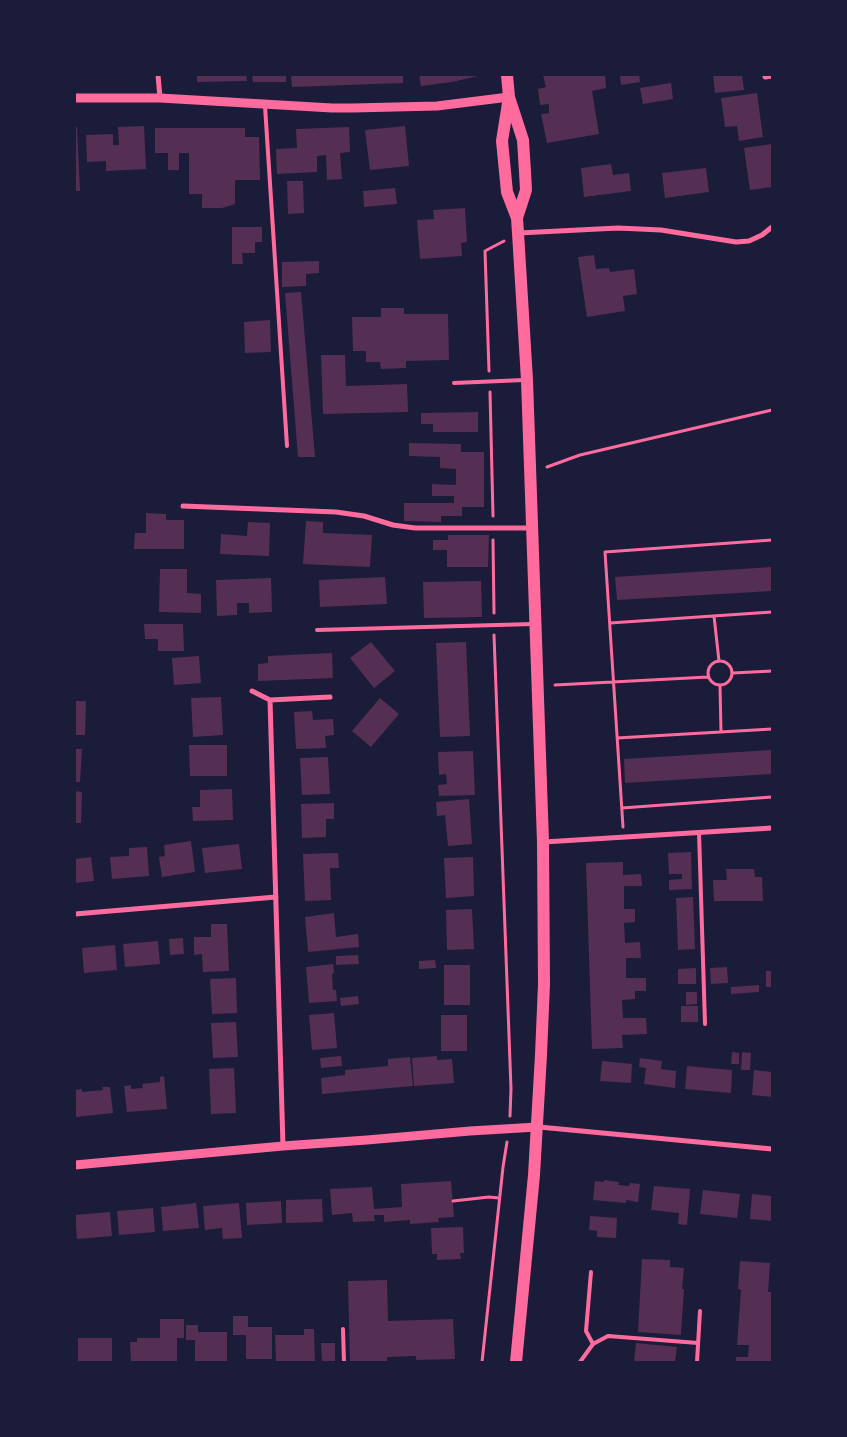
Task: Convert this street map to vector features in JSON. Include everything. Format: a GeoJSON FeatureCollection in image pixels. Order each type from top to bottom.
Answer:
{"type":"FeatureCollection","features":[{"type":"Feature","properties":{"kind":"main road"},"geometry":{"type":"LineString","coordinates":[[507,75],[508,96],[502,141],[507,192],[517,218],[527,380],[543,842],[544,984],[537,1127],[516,1362]]}},
{"type":"Feature","properties":{"kind":"main road"},"geometry":{"type":"LineString","coordinates":[[508,96],[522,140],[525,172],[526,190],[517,218]]}},
{"type":"Feature","properties":{"kind":"street"},"geometry":{"type":"LineString","coordinates":[[158,75],[160,98]]}},
{"type":"Feature","properties":{"kind":"street"},"geometry":{"type":"LineString","coordinates":[[765,77],[772,76]]}},
{"type":"Feature","properties":{"kind":"street"},"geometry":{"type":"LineString","coordinates":[[75,98],[160,98],[332,108],[405,108],[508,96]]}},
{"type":"Feature","properties":{"kind":"street"},"geometry":{"type":"LineString","coordinates":[[518,233],[618,228],[661,230],[736,242],[762,235],[772,227]]}},
{"type":"Feature","properties":{"kind":"street"},"geometry":{"type":"LineString","coordinates":[[183,506],[336,512],[364,516],[393,525],[415,528],[532,528]]}},
{"type":"Feature","properties":{"kind":"street"},"geometry":{"type":"LineString","coordinates":[[252,691],[270,700],[330,697]]}},
{"type":"Feature","properties":{"kind":"street"},"geometry":{"type":"LineString","coordinates":[[270,700],[283,1146]]}},
{"type":"Feature","properties":{"kind":"street"},"geometry":{"type":"LineString","coordinates":[[543,842],[772,828]]}},
{"type":"Feature","properties":{"kind":"street"},"geometry":{"type":"LineString","coordinates":[[75,914],[276,897]]}},
{"type":"Feature","properties":{"kind":"street"},"geometry":{"type":"LineString","coordinates":[[75,1166],[283,1146],[537,1127],[772,1149]]}},
{"type":"Feature","properties":{"kind":"lane"},"geometry":{"type":"LineString","coordinates":[[265,104],[287,446]]}},
{"type":"Feature","properties":{"kind":"lane"},"geometry":{"type":"LineString","coordinates":[[454,383],[527,380]]}},
{"type":"Feature","properties":{"kind":"lane"},"geometry":{"type":"LineString","coordinates":[[317,630],[535,624]]}},
{"type":"Feature","properties":{"kind":"lane"},"geometry":{"type":"LineString","coordinates":[[699,832],[705,1024]]}},
{"type":"Feature","properties":{"kind":"lane"},"geometry":{"type":"LineString","coordinates":[[591,1272],[586,1331],[593,1344]]}},
{"type":"Feature","properties":{"kind":"lane"},"geometry":{"type":"LineString","coordinates":[[697,1362],[700,1311]]}},
{"type":"Feature","properties":{"kind":"lane"},"geometry":{"type":"LineString","coordinates":[[343,1329],[344,1362]]}},
{"type":"Feature","properties":{"kind":"lane"},"geometry":{"type":"LineString","coordinates":[[580,1362],[593,1344],[608,1336],[698,1343]]}},
{"type":"Feature","properties":{"kind":"path"},"geometry":{"type":"LineString","coordinates":[[482,1362],[499,1198],[509,1128],[511,1088],[494,625],[485,251],[518,233]]}},
{"type":"Feature","properties":{"kind":"path"},"geometry":{"type":"LineString","coordinates":[[547,467],[580,455],[772,410]]}},
{"type":"Feature","properties":{"kind":"path"},"geometry":{"type":"LineString","coordinates":[[623,837],[605,552],[772,540]]}},
{"type":"Feature","properties":{"kind":"path"},"geometry":{"type":"LineString","coordinates":[[610,623],[772,612]]}},
{"type":"Feature","properties":{"kind":"path"},"geometry":{"type":"LineString","coordinates":[[714,616],[719,661]]}},
{"type":"Feature","properties":{"kind":"path"},"geometry":{"type":"LineString","coordinates":[[719,661],[723,661],[730,666],[733,673],[730,681],[720,686],[712,683],[708,676],[711,665],[719,661]]}},
{"type":"Feature","properties":{"kind":"path"},"geometry":{"type":"LineString","coordinates":[[733,673],[772,671]]}},
{"type":"Feature","properties":{"kind":"path"},"geometry":{"type":"LineString","coordinates":[[555,685],[708,676]]}},
{"type":"Feature","properties":{"kind":"path"},"geometry":{"type":"LineString","coordinates":[[720,686],[721,732]]}},
{"type":"Feature","properties":{"kind":"path"},"geometry":{"type":"LineString","coordinates":[[617,738],[772,729]]}},
{"type":"Feature","properties":{"kind":"path"},"geometry":{"type":"LineString","coordinates":[[622,808],[772,797]]}},
{"type":"Feature","properties":{"kind":"path"},"geometry":{"type":"LineString","coordinates":[[453,1201],[489,1197],[499,1198]]}},
{"type":"Feature","properties":{"kind":"building"},"geometry":{"type":"Polygon","coordinates":[[[197,75],[246,75],[247,81],[197,82],[197,75]]]}},
{"type":"Feature","properties":{"kind":"building"},"geometry":{"type":"Polygon","coordinates":[[[252,75],[286,75],[286,82],[253,82],[252,75]]]}},
{"type":"Feature","properties":{"kind":"building"},"geometry":{"type":"Polygon","coordinates":[[[291,75],[403,75],[403,83],[292,87],[291,75]]]}},
{"type":"Feature","properties":{"kind":"building"},"geometry":{"type":"Polygon","coordinates":[[[419,75],[478,75],[478,76],[421,86],[419,75]]]}},
{"type":"Feature","properties":{"kind":"building"},"geometry":{"type":"Polygon","coordinates":[[[543,75],[605,75],[606,88],[592,91],[599,134],[547,143],[541,114],[549,113],[549,104],[540,105],[538,89],[546,87],[543,75]]]}},
{"type":"Feature","properties":{"kind":"building"},"geometry":{"type":"Polygon","coordinates":[[[620,75],[639,75],[640,82],[621,85],[620,75]]]}},
{"type":"Feature","properties":{"kind":"building"},"geometry":{"type":"Polygon","coordinates":[[[713,75],[742,75],[744,90],[715,93],[713,75]]]}},
{"type":"Feature","properties":{"kind":"building"},"geometry":{"type":"Polygon","coordinates":[[[671,83],[673,99],[643,104],[640,88],[671,83]]]}},
{"type":"Feature","properties":{"kind":"building"},"geometry":{"type":"Polygon","coordinates":[[[757,93],[763,137],[739,141],[737,126],[725,127],[721,98],[757,93]]]}},
{"type":"Feature","properties":{"kind":"building"},"geometry":{"type":"Polygon","coordinates":[[[144,126],[146,169],[106,171],[106,161],[87,162],[86,135],[113,134],[113,145],[119,145],[118,127],[144,126]]]}},
{"type":"Feature","properties":{"kind":"building"},"geometry":{"type":"Polygon","coordinates":[[[405,126],[409,166],[370,170],[365,130],[405,126]]]}},
{"type":"Feature","properties":{"kind":"building"},"geometry":{"type":"Polygon","coordinates":[[[75,127],[77,127],[80,191],[75,191],[75,127]]]}},
{"type":"Feature","properties":{"kind":"building"},"geometry":{"type":"Polygon","coordinates":[[[349,127],[350,152],[340,153],[342,179],[327,180],[326,155],[317,156],[317,172],[277,174],[276,149],[297,148],[296,129],[349,127]]]}},
{"type":"Feature","properties":{"kind":"building"},"geometry":{"type":"Polygon","coordinates":[[[155,128],[245,128],[245,137],[259,137],[260,180],[235,180],[235,204],[222,208],[202,208],[202,194],[189,194],[189,153],[179,153],[179,170],[168,170],[168,153],[155,153],[155,128]]]}},
{"type":"Feature","properties":{"kind":"building"},"geometry":{"type":"Polygon","coordinates":[[[772,144],[772,187],[750,190],[744,148],[772,144]]]}},
{"type":"Feature","properties":{"kind":"building"},"geometry":{"type":"Polygon","coordinates":[[[611,164],[613,175],[629,173],[631,191],[584,197],[581,168],[611,164]]]}},
{"type":"Feature","properties":{"kind":"building"},"geometry":{"type":"Polygon","coordinates":[[[706,168],[709,192],[665,198],[662,173],[706,168]]]}},
{"type":"Feature","properties":{"kind":"building"},"geometry":{"type":"Polygon","coordinates":[[[287,181],[303,181],[304,213],[288,214],[287,181]]]}},
{"type":"Feature","properties":{"kind":"building"},"geometry":{"type":"Polygon","coordinates":[[[395,188],[397,204],[364,207],[363,191],[395,188]]]}},
{"type":"Feature","properties":{"kind":"building"},"geometry":{"type":"Polygon","coordinates":[[[465,208],[467,242],[461,243],[462,256],[420,259],[417,220],[434,219],[433,210],[465,208]]]}},
{"type":"Feature","properties":{"kind":"building"},"geometry":{"type":"Polygon","coordinates":[[[232,227],[262,227],[262,242],[255,242],[255,253],[242,253],[243,264],[232,264],[232,227]]]}},
{"type":"Feature","properties":{"kind":"building"},"geometry":{"type":"Polygon","coordinates":[[[594,255],[596,269],[609,268],[610,272],[634,269],[637,294],[623,296],[625,311],[587,317],[578,257],[594,255]]]}},
{"type":"Feature","properties":{"kind":"building"},"geometry":{"type":"Polygon","coordinates":[[[319,261],[319,273],[306,274],[306,286],[282,287],[282,262],[319,261]]]}},
{"type":"Feature","properties":{"kind":"building"},"geometry":{"type":"Polygon","coordinates":[[[301,292],[315,457],[298,457],[285,293],[301,292]]]}},
{"type":"Feature","properties":{"kind":"building"},"geometry":{"type":"Polygon","coordinates":[[[381,308],[404,308],[404,314],[448,314],[449,360],[406,361],[406,368],[381,369],[380,362],[366,362],[366,351],[353,351],[352,317],[381,317],[381,308]]]}},
{"type":"Feature","properties":{"kind":"building"},"geometry":{"type":"Polygon","coordinates":[[[270,320],[271,352],[245,353],[244,322],[270,320]]]}},
{"type":"Feature","properties":{"kind":"building"},"geometry":{"type":"Polygon","coordinates":[[[321,355],[345,355],[346,386],[407,384],[408,412],[323,414],[321,355]]]}},
{"type":"Feature","properties":{"kind":"building"},"geometry":{"type":"Polygon","coordinates":[[[478,412],[478,432],[433,432],[433,424],[421,424],[421,413],[478,412]]]}},
{"type":"Feature","properties":{"kind":"building"},"geometry":{"type":"Polygon","coordinates":[[[409,443],[461,444],[461,452],[484,452],[484,507],[462,507],[462,516],[441,516],[441,522],[404,521],[404,503],[454,503],[454,496],[432,496],[432,484],[456,485],[456,469],[440,468],[440,457],[409,456],[409,443]]]}},
{"type":"Feature","properties":{"kind":"building"},"geometry":{"type":"Polygon","coordinates":[[[146,513],[166,514],[166,520],[184,520],[184,549],[134,549],[135,533],[146,533],[146,513]]]}},
{"type":"Feature","properties":{"kind":"building"},"geometry":{"type":"Polygon","coordinates":[[[306,521],[323,522],[323,533],[372,535],[370,567],[303,564],[306,521]]]}},
{"type":"Feature","properties":{"kind":"building"},"geometry":{"type":"Polygon","coordinates":[[[248,522],[270,523],[269,556],[220,554],[221,534],[247,536],[248,522]]]}},
{"type":"Feature","properties":{"kind":"building"},"geometry":{"type":"Polygon","coordinates":[[[448,535],[489,535],[488,567],[447,567],[447,550],[433,550],[433,540],[448,540],[448,535]]]}},
{"type":"Feature","properties":{"kind":"building"},"geometry":{"type":"Polygon","coordinates":[[[772,567],[772,591],[617,600],[615,577],[772,567]]]}},
{"type":"Feature","properties":{"kind":"building"},"geometry":{"type":"Polygon","coordinates":[[[160,569],[187,569],[187,593],[201,594],[201,613],[159,612],[160,569]]]}},
{"type":"Feature","properties":{"kind":"building"},"geometry":{"type":"Polygon","coordinates":[[[385,577],[387,604],[320,607],[319,580],[385,577]]]}},
{"type":"Feature","properties":{"kind":"building"},"geometry":{"type":"Polygon","coordinates":[[[271,578],[272,612],[249,613],[249,603],[237,603],[237,615],[217,616],[216,580],[271,578]]]}},
{"type":"Feature","properties":{"kind":"building"},"geometry":{"type":"Polygon","coordinates":[[[481,581],[482,617],[424,618],[423,582],[481,581]]]}},
{"type":"Feature","properties":{"kind":"building"},"geometry":{"type":"Polygon","coordinates":[[[144,624],[183,624],[184,651],[158,651],[158,639],[145,639],[144,624]]]}},
{"type":"Feature","properties":{"kind":"building"},"geometry":{"type":"Polygon","coordinates":[[[371,642],[395,671],[374,688],[350,658],[371,642]]]}},
{"type":"Feature","properties":{"kind":"building"},"geometry":{"type":"Polygon","coordinates":[[[466,642],[470,736],[440,737],[436,643],[466,642]]]}},
{"type":"Feature","properties":{"kind":"building"},"geometry":{"type":"Polygon","coordinates":[[[332,653],[333,678],[258,681],[258,664],[268,663],[268,656],[332,653]]]}},
{"type":"Feature","properties":{"kind":"building"},"geometry":{"type":"Polygon","coordinates":[[[199,656],[201,683],[174,685],[172,658],[199,656]]]}},
{"type":"Feature","properties":{"kind":"building"},"geometry":{"type":"Polygon","coordinates":[[[221,697],[223,735],[193,737],[191,698],[221,697]]]}},
{"type":"Feature","properties":{"kind":"building"},"geometry":{"type":"Polygon","coordinates":[[[380,698],[399,714],[371,747],[352,731],[380,698]]]}},
{"type":"Feature","properties":{"kind":"building"},"geometry":{"type":"Polygon","coordinates":[[[75,701],[86,701],[85,735],[75,735],[75,701]]]}},
{"type":"Feature","properties":{"kind":"building"},"geometry":{"type":"Polygon","coordinates":[[[312,711],[313,720],[333,719],[334,735],[325,736],[326,748],[296,749],[294,712],[312,711]]]}},
{"type":"Feature","properties":{"kind":"building"},"geometry":{"type":"Polygon","coordinates":[[[189,745],[227,745],[227,776],[190,776],[189,745]]]}},
{"type":"Feature","properties":{"kind":"building"},"geometry":{"type":"Polygon","coordinates":[[[75,749],[82,749],[80,782],[75,782],[75,749]]]}},
{"type":"Feature","properties":{"kind":"building"},"geometry":{"type":"Polygon","coordinates":[[[772,750],[772,774],[625,783],[624,759],[772,750]]]}},
{"type":"Feature","properties":{"kind":"building"},"geometry":{"type":"Polygon","coordinates":[[[473,751],[475,795],[439,796],[438,785],[447,784],[446,774],[439,775],[438,752],[473,751]]]}},
{"type":"Feature","properties":{"kind":"building"},"geometry":{"type":"Polygon","coordinates":[[[328,757],[330,794],[302,795],[300,758],[328,757]]]}},
{"type":"Feature","properties":{"kind":"building"},"geometry":{"type":"Polygon","coordinates":[[[232,789],[233,820],[193,821],[192,807],[200,807],[200,790],[232,789]]]}},
{"type":"Feature","properties":{"kind":"building"},"geometry":{"type":"Polygon","coordinates":[[[75,791],[82,792],[81,823],[75,823],[75,791]]]}},
{"type":"Feature","properties":{"kind":"building"},"geometry":{"type":"Polygon","coordinates":[[[469,799],[472,844],[448,846],[445,815],[437,816],[436,802],[469,799]]]}},
{"type":"Feature","properties":{"kind":"building"},"geometry":{"type":"Polygon","coordinates":[[[334,803],[334,819],[326,819],[326,837],[302,838],[301,804],[334,803]]]}},
{"type":"Feature","properties":{"kind":"building"},"geometry":{"type":"Polygon","coordinates":[[[191,841],[195,872],[162,877],[159,857],[165,856],[164,845],[191,841]]]}},
{"type":"Feature","properties":{"kind":"building"},"geometry":{"type":"Polygon","coordinates":[[[239,844],[242,869],[205,873],[202,848],[239,844]]]}},
{"type":"Feature","properties":{"kind":"building"},"geometry":{"type":"Polygon","coordinates":[[[147,847],[149,876],[112,879],[110,857],[129,856],[129,848],[147,847]]]}},
{"type":"Feature","properties":{"kind":"building"},"geometry":{"type":"Polygon","coordinates":[[[691,852],[692,889],[669,890],[669,880],[682,879],[682,874],[669,874],[668,853],[691,852]]]}},
{"type":"Feature","properties":{"kind":"building"},"geometry":{"type":"Polygon","coordinates":[[[338,853],[339,868],[330,868],[331,900],[305,901],[303,854],[338,853]]]}},
{"type":"Feature","properties":{"kind":"building"},"geometry":{"type":"Polygon","coordinates":[[[91,857],[94,881],[75,883],[75,859],[91,857]]]}},
{"type":"Feature","properties":{"kind":"building"},"geometry":{"type":"Polygon","coordinates":[[[473,857],[474,896],[446,898],[444,858],[473,857]]]}},
{"type":"Feature","properties":{"kind":"building"},"geometry":{"type":"Polygon","coordinates":[[[623,862],[623,875],[641,874],[642,886],[624,886],[624,909],[635,909],[635,922],[624,923],[625,943],[640,942],[641,958],[626,958],[626,978],[646,978],[646,991],[635,991],[635,999],[622,1000],[623,1018],[646,1018],[647,1034],[622,1035],[623,1048],[592,1049],[586,863],[623,862]]]}},
{"type":"Feature","properties":{"kind":"building"},"geometry":{"type":"Polygon","coordinates":[[[726,869],[754,869],[755,877],[762,877],[763,901],[714,901],[713,880],[727,880],[726,869]]]}},
{"type":"Feature","properties":{"kind":"building"},"geometry":{"type":"Polygon","coordinates":[[[693,897],[695,949],[678,950],[676,898],[693,897]]]}},
{"type":"Feature","properties":{"kind":"building"},"geometry":{"type":"Polygon","coordinates":[[[472,909],[474,949],[447,950],[446,910],[472,909]]]}},
{"type":"Feature","properties":{"kind":"building"},"geometry":{"type":"Polygon","coordinates":[[[334,913],[336,937],[358,934],[359,947],[308,952],[305,917],[334,913]]]}},
{"type":"Feature","properties":{"kind":"building"},"geometry":{"type":"Polygon","coordinates":[[[211,924],[227,924],[229,971],[203,972],[202,954],[194,955],[194,937],[211,937],[211,924]]]}},
{"type":"Feature","properties":{"kind":"building"},"geometry":{"type":"Polygon","coordinates":[[[183,938],[184,954],[170,955],[169,939],[183,938]]]}},
{"type":"Feature","properties":{"kind":"building"},"geometry":{"type":"Polygon","coordinates":[[[158,941],[160,964],[125,967],[123,944],[158,941]]]}},
{"type":"Feature","properties":{"kind":"building"},"geometry":{"type":"Polygon","coordinates":[[[115,945],[117,970],[84,973],[82,948],[115,945]]]}},
{"type":"Feature","properties":{"kind":"building"},"geometry":{"type":"Polygon","coordinates":[[[358,955],[359,964],[336,965],[336,956],[358,955]]]}},
{"type":"Feature","properties":{"kind":"building"},"geometry":{"type":"Polygon","coordinates":[[[435,960],[436,968],[419,969],[419,961],[435,960]]]}},
{"type":"Feature","properties":{"kind":"building"},"geometry":{"type":"Polygon","coordinates":[[[333,964],[333,990],[336,990],[337,1001],[309,1003],[306,967],[333,964]]]}},
{"type":"Feature","properties":{"kind":"building"},"geometry":{"type":"Polygon","coordinates":[[[444,965],[470,965],[470,1005],[444,1005],[444,965]]]}},
{"type":"Feature","properties":{"kind":"building"},"geometry":{"type":"Polygon","coordinates":[[[727,967],[728,983],[711,984],[710,968],[727,967]]]}},
{"type":"Feature","properties":{"kind":"building"},"geometry":{"type":"Polygon","coordinates":[[[696,968],[696,984],[678,984],[678,969],[696,968]]]}},
{"type":"Feature","properties":{"kind":"building"},"geometry":{"type":"Polygon","coordinates":[[[766,971],[772,971],[772,987],[766,987],[766,971]]]}},
{"type":"Feature","properties":{"kind":"building"},"geometry":{"type":"Polygon","coordinates":[[[236,978],[237,1013],[212,1014],[210,979],[236,978]]]}},
{"type":"Feature","properties":{"kind":"building"},"geometry":{"type":"Polygon","coordinates":[[[759,985],[759,992],[731,994],[731,987],[759,985]]]}},
{"type":"Feature","properties":{"kind":"building"},"geometry":{"type":"Polygon","coordinates":[[[686,992],[697,992],[697,1004],[686,1005],[686,992]]]}},
{"type":"Feature","properties":{"kind":"building"},"geometry":{"type":"Polygon","coordinates":[[[358,996],[359,1004],[341,1006],[340,998],[358,996]]]}},
{"type":"Feature","properties":{"kind":"building"},"geometry":{"type":"Polygon","coordinates":[[[681,1006],[698,1006],[698,1022],[681,1022],[681,1006]]]}},
{"type":"Feature","properties":{"kind":"building"},"geometry":{"type":"Polygon","coordinates":[[[334,1013],[337,1048],[312,1050],[309,1015],[334,1013]]]}},
{"type":"Feature","properties":{"kind":"building"},"geometry":{"type":"Polygon","coordinates":[[[441,1015],[467,1015],[467,1051],[441,1051],[441,1015]]]}},
{"type":"Feature","properties":{"kind":"building"},"geometry":{"type":"Polygon","coordinates":[[[236,1022],[238,1057],[213,1058],[211,1023],[236,1022]]]}},
{"type":"Feature","properties":{"kind":"building"},"geometry":{"type":"Polygon","coordinates":[[[732,1052],[739,1053],[739,1064],[731,1064],[732,1052]]]}},
{"type":"Feature","properties":{"kind":"building"},"geometry":{"type":"Polygon","coordinates":[[[742,1052],[751,1053],[750,1070],[741,1070],[742,1052]]]}},
{"type":"Feature","properties":{"kind":"building"},"geometry":{"type":"Polygon","coordinates":[[[341,1056],[342,1066],[321,1068],[320,1058],[341,1056]]]}},
{"type":"Feature","properties":{"kind":"building"},"geometry":{"type":"Polygon","coordinates":[[[437,1056],[437,1060],[452,1059],[454,1083],[414,1086],[412,1058],[437,1056]]]}},
{"type":"Feature","properties":{"kind":"building"},"geometry":{"type":"Polygon","coordinates":[[[410,1057],[413,1086],[322,1094],[321,1078],[345,1075],[345,1070],[388,1066],[388,1059],[410,1057]]]}},
{"type":"Feature","properties":{"kind":"building"},"geometry":{"type":"Polygon","coordinates":[[[640,1058],[662,1061],[661,1069],[676,1071],[675,1088],[644,1084],[646,1068],[639,1067],[640,1058]]]}},
{"type":"Feature","properties":{"kind":"building"},"geometry":{"type":"Polygon","coordinates":[[[602,1061],[632,1064],[631,1083],[600,1081],[602,1061]]]}},
{"type":"Feature","properties":{"kind":"building"},"geometry":{"type":"Polygon","coordinates":[[[687,1066],[732,1070],[731,1093],[685,1089],[687,1066]]]}},
{"type":"Feature","properties":{"kind":"building"},"geometry":{"type":"Polygon","coordinates":[[[234,1068],[236,1113],[211,1114],[209,1069],[234,1068]]]}},
{"type":"Feature","properties":{"kind":"building"},"geometry":{"type":"Polygon","coordinates":[[[754,1070],[772,1072],[772,1097],[752,1095],[754,1070]]]}},
{"type":"Feature","properties":{"kind":"building"},"geometry":{"type":"Polygon","coordinates":[[[164,1076],[167,1109],[127,1112],[124,1086],[131,1085],[131,1089],[143,1088],[142,1084],[160,1082],[160,1077],[164,1076]]]}},
{"type":"Feature","properties":{"kind":"building"},"geometry":{"type":"Polygon","coordinates":[[[102,1087],[110,1087],[113,1113],[76,1117],[75,1090],[82,1089],[82,1092],[103,1090],[102,1087]]]}},
{"type":"Feature","properties":{"kind":"building"},"geometry":{"type":"Polygon","coordinates":[[[604,1180],[619,1182],[618,1185],[640,1184],[638,1202],[626,1200],[626,1203],[593,1200],[595,1181],[604,1182],[604,1180]]]}},
{"type":"Feature","properties":{"kind":"building"},"geometry":{"type":"Polygon","coordinates":[[[451,1181],[454,1217],[438,1218],[439,1222],[410,1224],[410,1220],[384,1222],[384,1215],[374,1215],[375,1221],[353,1222],[352,1213],[332,1215],[330,1189],[372,1187],[374,1209],[402,1207],[401,1184],[451,1181]]]}},
{"type":"Feature","properties":{"kind":"building"},"geometry":{"type":"Polygon","coordinates":[[[654,1186],[690,1189],[687,1225],[678,1224],[679,1213],[651,1210],[654,1186]]]}},
{"type":"Feature","properties":{"kind":"building"},"geometry":{"type":"Polygon","coordinates":[[[703,1190],[740,1194],[737,1218],[700,1214],[703,1190]]]}},
{"type":"Feature","properties":{"kind":"building"},"geometry":{"type":"Polygon","coordinates":[[[752,1194],[772,1196],[772,1221],[750,1219],[752,1194]]]}},
{"type":"Feature","properties":{"kind":"building"},"geometry":{"type":"Polygon","coordinates":[[[322,1199],[323,1222],[286,1223],[286,1200],[322,1199]]]}},
{"type":"Feature","properties":{"kind":"building"},"geometry":{"type":"Polygon","coordinates":[[[281,1201],[282,1223],[247,1225],[246,1203],[281,1201]]]}},
{"type":"Feature","properties":{"kind":"building"},"geometry":{"type":"Polygon","coordinates":[[[196,1203],[199,1228],[163,1231],[161,1207],[196,1203]]]}},
{"type":"Feature","properties":{"kind":"building"},"geometry":{"type":"Polygon","coordinates":[[[239,1203],[242,1238],[223,1239],[222,1228],[205,1230],[203,1206],[239,1203]]]}},
{"type":"Feature","properties":{"kind":"building"},"geometry":{"type":"Polygon","coordinates":[[[153,1208],[155,1232],[119,1235],[117,1211],[153,1208]]]}},
{"type":"Feature","properties":{"kind":"building"},"geometry":{"type":"Polygon","coordinates":[[[110,1212],[112,1236],[77,1239],[75,1215],[110,1212]]]}},
{"type":"Feature","properties":{"kind":"building"},"geometry":{"type":"Polygon","coordinates":[[[590,1216],[617,1218],[616,1238],[597,1237],[597,1231],[589,1230],[590,1216]]]}},
{"type":"Feature","properties":{"kind":"building"},"geometry":{"type":"Polygon","coordinates":[[[463,1227],[464,1253],[460,1253],[461,1259],[437,1260],[437,1254],[432,1254],[431,1228],[463,1227]]]}},
{"type":"Feature","properties":{"kind":"building"},"geometry":{"type":"Polygon","coordinates":[[[642,1259],[670,1260],[670,1267],[684,1268],[681,1335],[638,1332],[642,1259]]]}},
{"type":"Feature","properties":{"kind":"building"},"geometry":{"type":"Polygon","coordinates":[[[740,1261],[770,1263],[768,1292],[772,1292],[772,1362],[736,1362],[736,1357],[748,1357],[749,1345],[737,1345],[741,1290],[738,1289],[740,1261]]]}},
{"type":"Feature","properties":{"kind":"building"},"geometry":{"type":"Polygon","coordinates":[[[387,1280],[388,1321],[453,1319],[455,1359],[416,1360],[416,1356],[387,1357],[387,1362],[350,1362],[348,1281],[387,1280]]]}},
{"type":"Feature","properties":{"kind":"building"},"geometry":{"type":"Polygon","coordinates":[[[233,1316],[248,1316],[248,1327],[272,1327],[272,1359],[246,1359],[246,1335],[233,1335],[233,1316]]]}},
{"type":"Feature","properties":{"kind":"building"},"geometry":{"type":"Polygon","coordinates":[[[160,1319],[184,1319],[184,1338],[177,1338],[177,1362],[131,1362],[130,1342],[137,1342],[137,1338],[160,1338],[160,1319]]]}},
{"type":"Feature","properties":{"kind":"building"},"geometry":{"type":"Polygon","coordinates":[[[186,1325],[198,1325],[198,1332],[227,1332],[227,1361],[195,1361],[195,1340],[186,1340],[186,1325]]]}},
{"type":"Feature","properties":{"kind":"building"},"geometry":{"type":"Polygon","coordinates":[[[304,1329],[314,1329],[315,1362],[276,1362],[275,1335],[304,1335],[304,1329]]]}},
{"type":"Feature","properties":{"kind":"building"},"geometry":{"type":"Polygon","coordinates":[[[78,1338],[112,1338],[112,1362],[78,1362],[78,1338]]]}},
{"type":"Feature","properties":{"kind":"building"},"geometry":{"type":"Polygon","coordinates":[[[321,1343],[335,1343],[335,1361],[322,1361],[321,1343]]]}},
{"type":"Feature","properties":{"kind":"building"},"geometry":{"type":"Polygon","coordinates":[[[636,1343],[677,1347],[675,1362],[634,1362],[636,1343]]]}}]}
